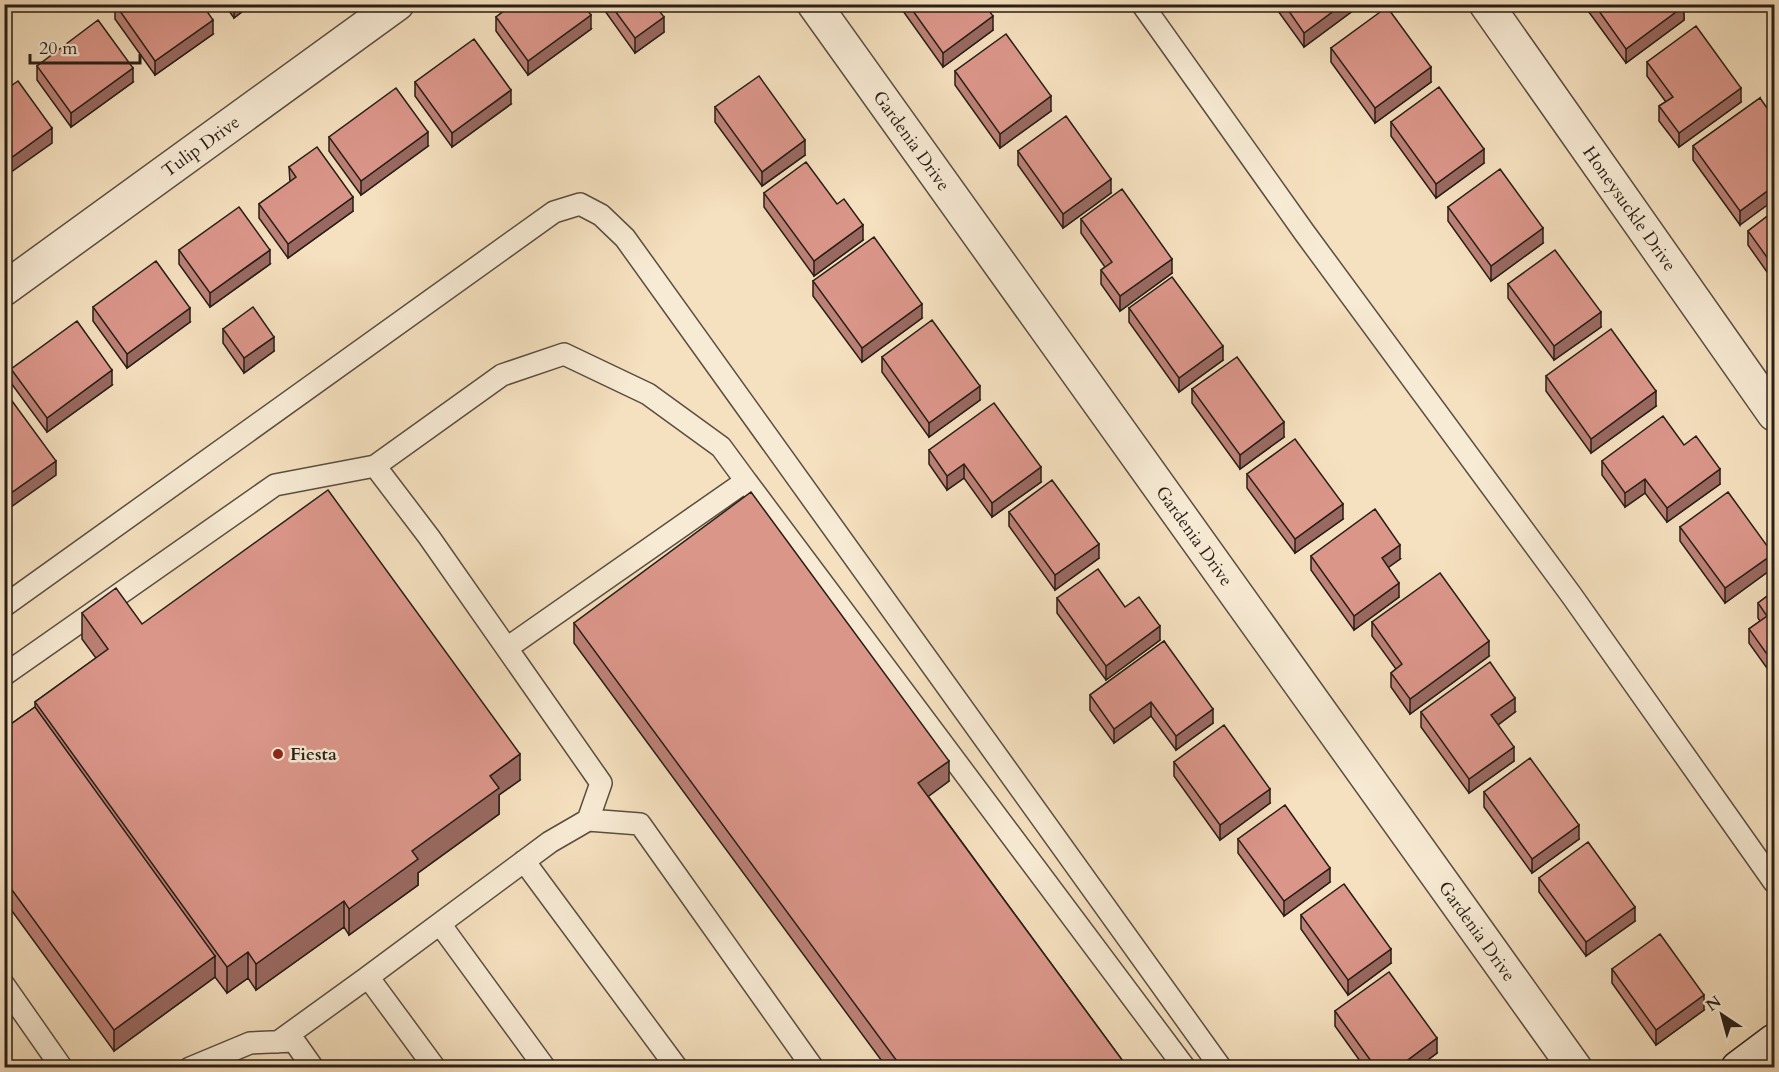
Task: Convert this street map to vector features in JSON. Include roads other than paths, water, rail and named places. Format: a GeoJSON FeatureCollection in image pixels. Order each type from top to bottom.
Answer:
{"type":"FeatureCollection","features":[{"type":"Feature","properties":{"kind":"street","name":"Tulip Drive"},"geometry":{"type":"LineString","coordinates":[[4,289],[397,4]]}},
{"type":"Feature","properties":{"kind":"street","name":"Gardenia Drive"},"geometry":{"type":"LineString","coordinates":[[814,4],[1575,1068]]}},
{"type":"Feature","properties":{"kind":"street","name":"Honeysuckle Drive"},"geometry":{"type":"LineString","coordinates":[[1486,4],[1774,414]]}},
{"type":"Feature","properties":{"kind":"street"},"geometry":{"type":"LineString","coordinates":[[1737,1068],[1774,1041]]}},
{"type":"Feature","properties":{"kind":"lane"},"geometry":{"type":"LineString","coordinates":[[1142,4],[1304,232],[1572,596],[1774,882]]}},
{"type":"Feature","properties":{"kind":"lane"},"geometry":{"type":"LineString","coordinates":[[4,606],[554,212],[580,204],[601,215],[625,238],[1221,1068]]}},
{"type":"Feature","properties":{"kind":"lane"},"geometry":{"type":"LineString","coordinates":[[4,675],[275,485],[375,466],[502,375],[564,354],[648,394],[721,447],[1185,1068]]}},
{"type":"Feature","properties":{"kind":"lane"},"geometry":{"type":"LineString","coordinates":[[375,466],[507,648],[601,783],[588,820]]}},
{"type":"Feature","properties":{"kind":"lane"},"geometry":{"type":"LineString","coordinates":[[507,648],[746,481]]}},
{"type":"Feature","properties":{"kind":"lane"},"geometry":{"type":"LineString","coordinates":[[278,1042],[524,861],[588,820],[640,824],[813,1068]]}},
{"type":"Feature","properties":{"kind":"lane"},"geometry":{"type":"LineString","coordinates":[[524,861],[677,1068]]}},
{"type":"Feature","properties":{"kind":"lane"},"geometry":{"type":"LineString","coordinates":[[440,924],[545,1068]]}},
{"type":"Feature","properties":{"kind":"lane"},"geometry":{"type":"LineString","coordinates":[[368,977],[435,1068]]}},
{"type":"Feature","properties":{"kind":"lane"},"geometry":{"type":"LineString","coordinates":[[4,985],[62,1068]]}},
{"type":"Feature","properties":{"kind":"lane"},"geometry":{"type":"LineString","coordinates":[[190,1068],[250,1043],[294,1041],[313,1068]]}},
{"type":"Feature","properties":{"kind":"place","name":"Fiesta"},"geometry":{"type":"Point","coordinates":[278,754]}}]}
